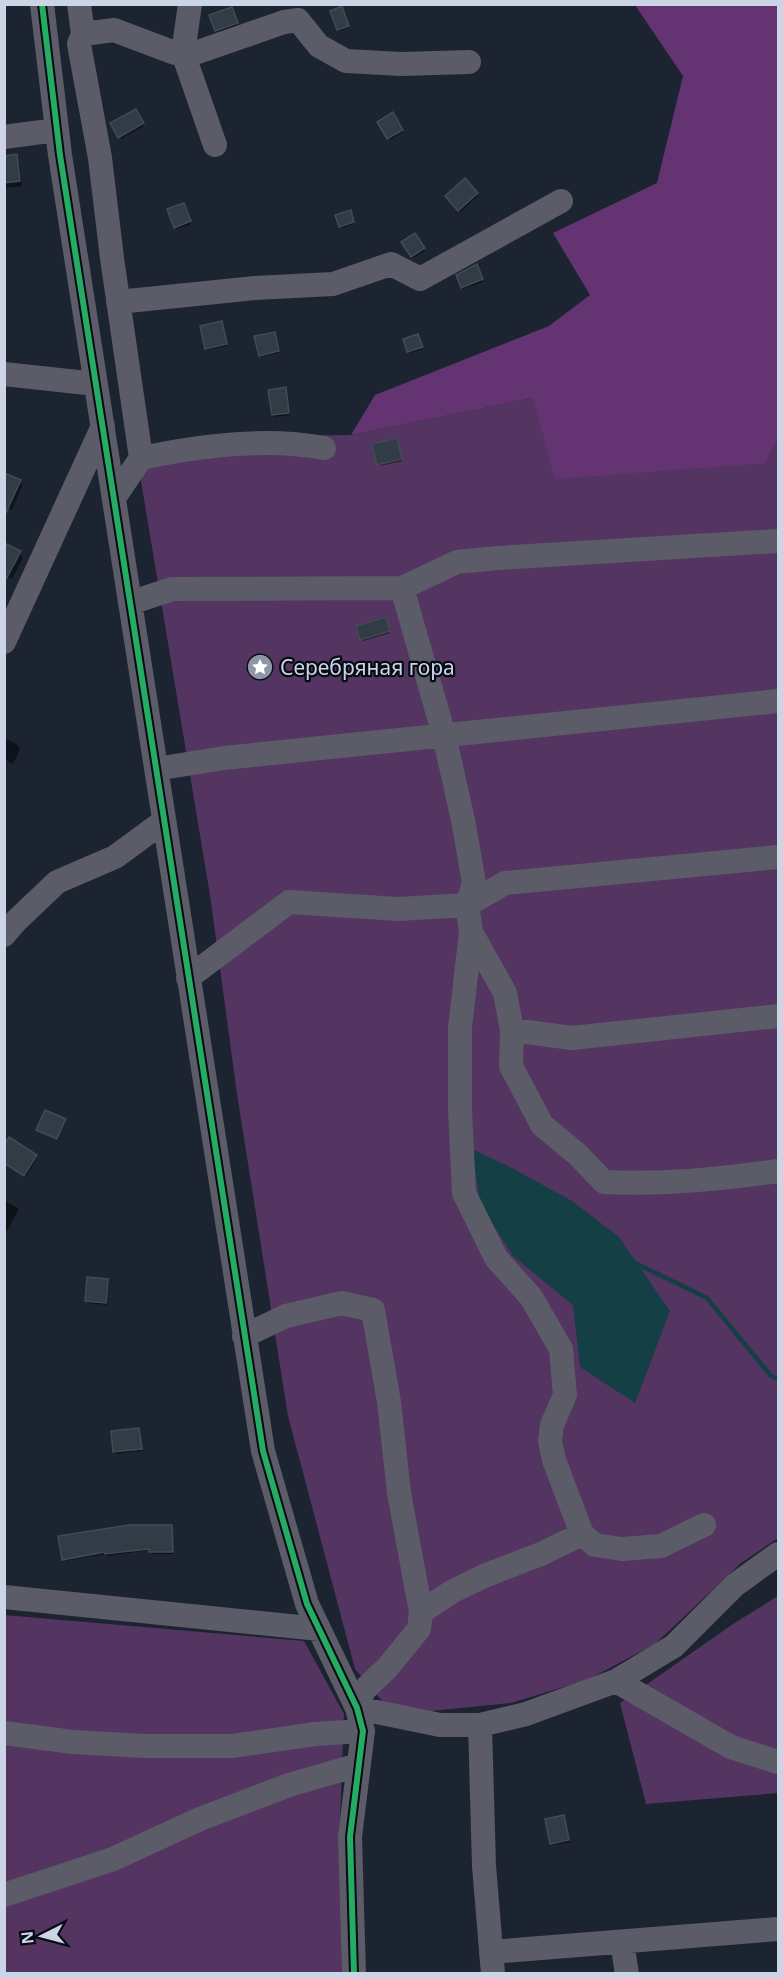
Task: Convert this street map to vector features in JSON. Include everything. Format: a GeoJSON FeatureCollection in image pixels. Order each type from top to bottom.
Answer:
{"type":"FeatureCollection","features":[{"type":"Feature","properties":{"kind":"street"},"geometry":{"type":"LineString","coordinates":[[42,4],[56,130],[263,1451],[307,1604],[357,1708],[363,1731],[350,1838],[354,1974]]}},
{"type":"Feature","properties":{"kind":"street"},"geometry":{"type":"LineString","coordinates":[[79,4],[83,34],[79,44],[100,158],[141,458],[114,498]]}},
{"type":"Feature","properties":{"kind":"street"},"geometry":{"type":"LineString","coordinates":[[190,4],[183,53],[215,145]]}},
{"type":"Feature","properties":{"kind":"street"},"geometry":{"type":"LineString","coordinates":[[83,34],[114,30],[175,53],[195,53],[284,22],[298,12],[319,45],[346,61],[400,64],[469,62]]}},
{"type":"Feature","properties":{"kind":"street"},"geometry":{"type":"LineString","coordinates":[[4,137],[56,130]]}},
{"type":"Feature","properties":{"kind":"street"},"geometry":{"type":"LineString","coordinates":[[118,302],[255,288],[333,284],[391,264],[420,279],[561,201]]}},
{"type":"Feature","properties":{"kind":"street"},"geometry":{"type":"LineString","coordinates":[[4,374],[96,384]]}},
{"type":"Feature","properties":{"kind":"street"},"geometry":{"type":"LineString","coordinates":[[4,642],[103,426]]}},
{"type":"Feature","properties":{"kind":"street"},"geometry":{"type":"LineString","coordinates":[[141,458],[191,448],[294,442],[324,448]]}},
{"type":"Feature","properties":{"kind":"street"},"geometry":{"type":"LineString","coordinates":[[130,603],[172,589],[402,588],[457,562],[778,541]]}},
{"type":"Feature","properties":{"kind":"street"},"geometry":{"type":"LineString","coordinates":[[402,588],[444,735],[474,883],[467,905],[471,932],[460,1028],[460,1110],[464,1193],[496,1258],[531,1297],[561,1349],[565,1395],[552,1425],[550,1441],[554,1460],[582,1534],[595,1545],[622,1549],[661,1546],[704,1525]]}},
{"type":"Feature","properties":{"kind":"street"},"geometry":{"type":"LineString","coordinates":[[156,769],[224,758],[778,701]]}},
{"type":"Feature","properties":{"kind":"street"},"geometry":{"type":"LineString","coordinates":[[4,935],[57,882],[114,856],[164,821]]}},
{"type":"Feature","properties":{"kind":"street"},"geometry":{"type":"LineString","coordinates":[[188,978],[289,902],[398,909],[467,905],[505,883],[778,857]]}},
{"type":"Feature","properties":{"kind":"street"},"geometry":{"type":"LineString","coordinates":[[471,932],[505,993],[512,1030],[511,1066],[542,1125],[577,1154],[604,1182],[643,1184],[710,1180],[778,1171]]}},
{"type":"Feature","properties":{"kind":"street"},"geometry":{"type":"LineString","coordinates":[[512,1030],[572,1038],[778,1016]]}},
{"type":"Feature","properties":{"kind":"street"},"geometry":{"type":"LineString","coordinates":[[244,1336],[286,1316],[342,1303],[373,1310],[387,1391],[399,1493],[421,1612],[419,1629],[387,1668],[363,1690],[357,1708]]}},
{"type":"Feature","properties":{"kind":"street"},"geometry":{"type":"LineString","coordinates":[[421,1612],[453,1591],[582,1534]]}},
{"type":"Feature","properties":{"kind":"street"},"geometry":{"type":"LineString","coordinates":[[357,1708],[440,1725],[480,1725],[526,1714],[616,1682],[674,1646],[735,1585],[778,1554]]}},
{"type":"Feature","properties":{"kind":"street"},"geometry":{"type":"LineString","coordinates":[[4,1597],[319,1629]]}},
{"type":"Feature","properties":{"kind":"street"},"geometry":{"type":"LineString","coordinates":[[616,1682],[731,1747],[778,1762]]}},
{"type":"Feature","properties":{"kind":"street"},"geometry":{"type":"LineString","coordinates":[[480,1725],[484,1866],[492,1963],[622,1942],[778,1929]]}},
{"type":"Feature","properties":{"kind":"street"},"geometry":{"type":"LineString","coordinates":[[4,1733],[73,1742],[146,1746],[232,1746],[315,1734],[363,1731]]}},
{"type":"Feature","properties":{"kind":"street"},"geometry":{"type":"LineString","coordinates":[[4,1895],[113,1859],[222,1810],[290,1785],[358,1765]]}},
{"type":"Feature","properties":{"kind":"street"},"geometry":{"type":"LineString","coordinates":[[622,1942],[627,1974]]}},
{"type":"Feature","properties":{"kind":"shaded area"},"geometry":{"type":"Polygon","coordinates":[[[635,5],[778,5],[778,438],[766,463],[555,479],[533,398],[351,435],[375,395],[549,326],[590,295],[553,233],[657,183],[683,76],[635,5]]]}},
{"type":"Feature","properties":{"kind":"shaded area"},"geometry":{"type":"Polygon","coordinates":[[[533,398],[766,463],[778,438],[778,1538],[741,1563],[655,1644],[587,1680],[511,1703],[421,1712],[382,1701],[355,1669],[288,1416],[237,1094],[210,895],[141,481],[131,450],[252,436],[351,435],[533,398]]]}},
{"type":"Feature","properties":{"kind":"shaded area"},"geometry":{"type":"Polygon","coordinates":[[[472,1149],[572,1201],[619,1237],[670,1311],[635,1403],[580,1367],[573,1305],[513,1256],[480,1204],[472,1149]]]}},
{"type":"Feature","properties":{"kind":"shaded area"},"geometry":{"type":"Polygon","coordinates":[[[778,1596],[778,1793],[646,1804],[620,1703],[733,1624],[778,1596]]]}},
{"type":"Feature","properties":{"kind":"shaded area"},"geometry":{"type":"Polygon","coordinates":[[[4,1615],[304,1641],[344,1714],[340,1823],[342,1973],[5,1973],[4,1615]]]}},
{"type":"Feature","properties":{"kind":"building"},"geometry":{"type":"Polygon","coordinates":[[[342,6],[349,26],[337,30],[330,11],[342,6]]]}},
{"type":"Feature","properties":{"kind":"building"},"geometry":{"type":"Polygon","coordinates":[[[232,7],[238,23],[215,31],[209,15],[232,7]]]}},
{"type":"Feature","properties":{"kind":"building"},"geometry":{"type":"Polygon","coordinates":[[[136,109],[144,123],[118,138],[110,123],[136,109]]]}},
{"type":"Feature","properties":{"kind":"building"},"geometry":{"type":"Polygon","coordinates":[[[393,112],[403,130],[387,139],[377,122],[393,112]]]}},
{"type":"Feature","properties":{"kind":"building"},"geometry":{"type":"Polygon","coordinates":[[[17,154],[20,181],[4,183],[4,156],[17,154]]]}},
{"type":"Feature","properties":{"kind":"building"},"geometry":{"type":"Polygon","coordinates":[[[465,178],[478,193],[458,211],[445,196],[465,178]]]}},
{"type":"Feature","properties":{"kind":"building"},"geometry":{"type":"Polygon","coordinates":[[[184,203],[191,221],[174,228],[167,209],[184,203]]]}},
{"type":"Feature","properties":{"kind":"building"},"geometry":{"type":"Polygon","coordinates":[[[351,210],[354,222],[339,227],[335,215],[351,210]]]}},
{"type":"Feature","properties":{"kind":"building"},"geometry":{"type":"Polygon","coordinates":[[[415,233],[425,248],[411,257],[401,242],[415,233]]]}},
{"type":"Feature","properties":{"kind":"building"},"geometry":{"type":"Polygon","coordinates":[[[477,264],[483,279],[461,288],[456,275],[477,264]]]}},
{"type":"Feature","properties":{"kind":"building"},"geometry":{"type":"Polygon","coordinates":[[[222,321],[227,344],[205,349],[200,326],[222,321]]]}},
{"type":"Feature","properties":{"kind":"building"},"geometry":{"type":"Polygon","coordinates":[[[275,332],[279,351],[259,356],[254,336],[275,332]]]}},
{"type":"Feature","properties":{"kind":"building"},"geometry":{"type":"Polygon","coordinates":[[[418,334],[423,347],[407,352],[403,339],[418,334]]]}},
{"type":"Feature","properties":{"kind":"building"},"geometry":{"type":"Polygon","coordinates":[[[286,387],[289,413],[272,415],[268,390],[286,387]]]}},
{"type":"Feature","properties":{"kind":"building"},"geometry":{"type":"Polygon","coordinates":[[[397,438],[402,459],[377,465],[372,444],[397,438]]]}},
{"type":"Feature","properties":{"kind":"building"},"geometry":{"type":"Polygon","coordinates":[[[4,473],[21,480],[4,517],[4,473]]]}},
{"type":"Feature","properties":{"kind":"building"},"geometry":{"type":"Polygon","coordinates":[[[4,543],[21,551],[4,583],[4,543]]]}},
{"type":"Feature","properties":{"kind":"building"},"geometry":{"type":"Polygon","coordinates":[[[386,617],[390,631],[360,640],[356,626],[386,617]]]}},
{"type":"Feature","properties":{"kind":"building"},"geometry":{"type":"Polygon","coordinates":[[[45,1110],[66,1119],[57,1139],[36,1130],[45,1110]]]}},
{"type":"Feature","properties":{"kind":"building"},"geometry":{"type":"Polygon","coordinates":[[[9,1137],[37,1155],[24,1176],[4,1163],[4,1145],[9,1137]]]}},
{"type":"Feature","properties":{"kind":"building"},"geometry":{"type":"Polygon","coordinates":[[[87,1277],[108,1279],[106,1303],[85,1301],[87,1277]]]}},
{"type":"Feature","properties":{"kind":"building"},"geometry":{"type":"Polygon","coordinates":[[[139,1428],[142,1449],[113,1452],[111,1431],[139,1428]]]}},
{"type":"Feature","properties":{"kind":"building"},"geometry":{"type":"Polygon","coordinates":[[[129,1525],[172,1525],[173,1552],[149,1552],[149,1549],[105,1554],[105,1552],[62,1560],[58,1536],[129,1525]]]}},
{"type":"Feature","properties":{"kind":"building"},"geometry":{"type":"Polygon","coordinates":[[[564,1815],[569,1840],[550,1844],[545,1819],[564,1815]]]}},
{"type":"Feature","properties":{"kind":"waterway"},"geometry":{"type":"LineString","coordinates":[[633,1262],[707,1298],[771,1376],[778,1379]]}},
{"type":"Feature","properties":{"kind":"cycle path"},"geometry":{"type":"LineString","coordinates":[[42,4],[60,155],[263,1451],[307,1604],[357,1708],[363,1731],[350,1837],[354,1974]]}},
{"type":"Feature","properties":{"kind":"place","name":"Серебряная гора"},"geometry":{"type":"Point","coordinates":[260,667]}}]}
